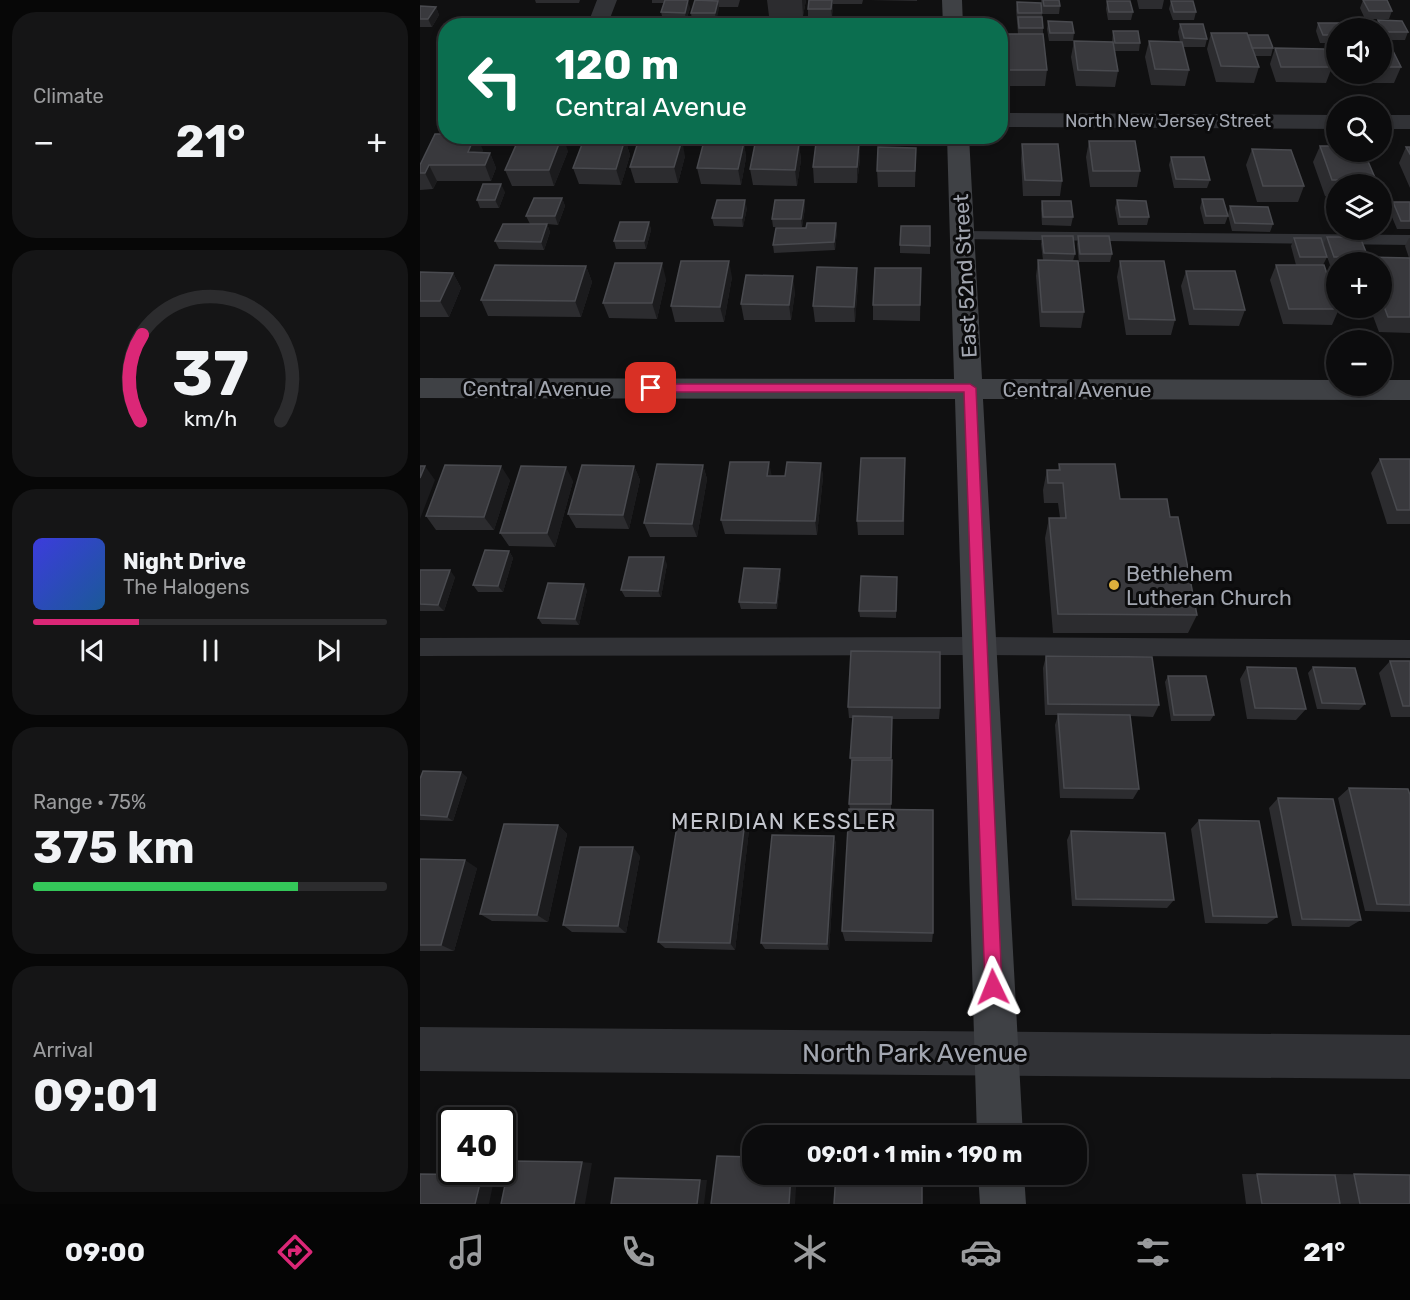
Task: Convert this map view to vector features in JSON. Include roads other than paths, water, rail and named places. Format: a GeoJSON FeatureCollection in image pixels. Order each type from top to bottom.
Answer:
{"type":"FeatureCollection","features":[{"type":"Feature","properties":{"kind":"street"},"geometry":{"type":"LineString","coordinates":[[600,18],[607,0]]}},
{"type":"Feature","properties":{"kind":"street"},"geometry":{"type":"LineString","coordinates":[[952,0],[953,18]]}},
{"type":"Feature","properties":{"kind":"street","name":"North New Jersey Street"},"geometry":{"type":"LineString","coordinates":[[1008,120],[1326,122]]}},
{"type":"Feature","properties":{"kind":"street"},"geometry":{"type":"LineString","coordinates":[[1392,122],[1410,122]]}},
{"type":"Feature","properties":{"kind":"street","name":"East 52nd Street"},"geometry":{"type":"LineString","coordinates":[[958,144],[999,1125]]}},
{"type":"Feature","properties":{"kind":"street","name":"Central Avenue"},"geometry":{"type":"LineString","coordinates":[[420,388],[1410,390]]}},
{"type":"Feature","properties":{"kind":"street","name":"North Park Avenue"},"geometry":{"type":"LineString","coordinates":[[420,1049],[1410,1057]]}},
{"type":"Feature","properties":{"kind":"street"},"geometry":{"type":"LineString","coordinates":[[1002,1185],[1003,1204]]}},
{"type":"Feature","properties":{"kind":"lane"},"geometry":{"type":"LineString","coordinates":[[963,236],[1410,240]]}},
{"type":"Feature","properties":{"kind":"lane"},"geometry":{"type":"LineString","coordinates":[[420,647],[980,646],[1195,650],[1410,650]]}},
{"type":"Feature","properties":{"kind":"place","name":"Bethlehem Lutheran Church"},"geometry":{"type":"Point","coordinates":[1114,585]}},
{"type":"Feature","properties":{"kind":"district","name":"MERIDIAN KESSLER"},"geometry":{"type":"Point","coordinates":[784,821]}}]}
